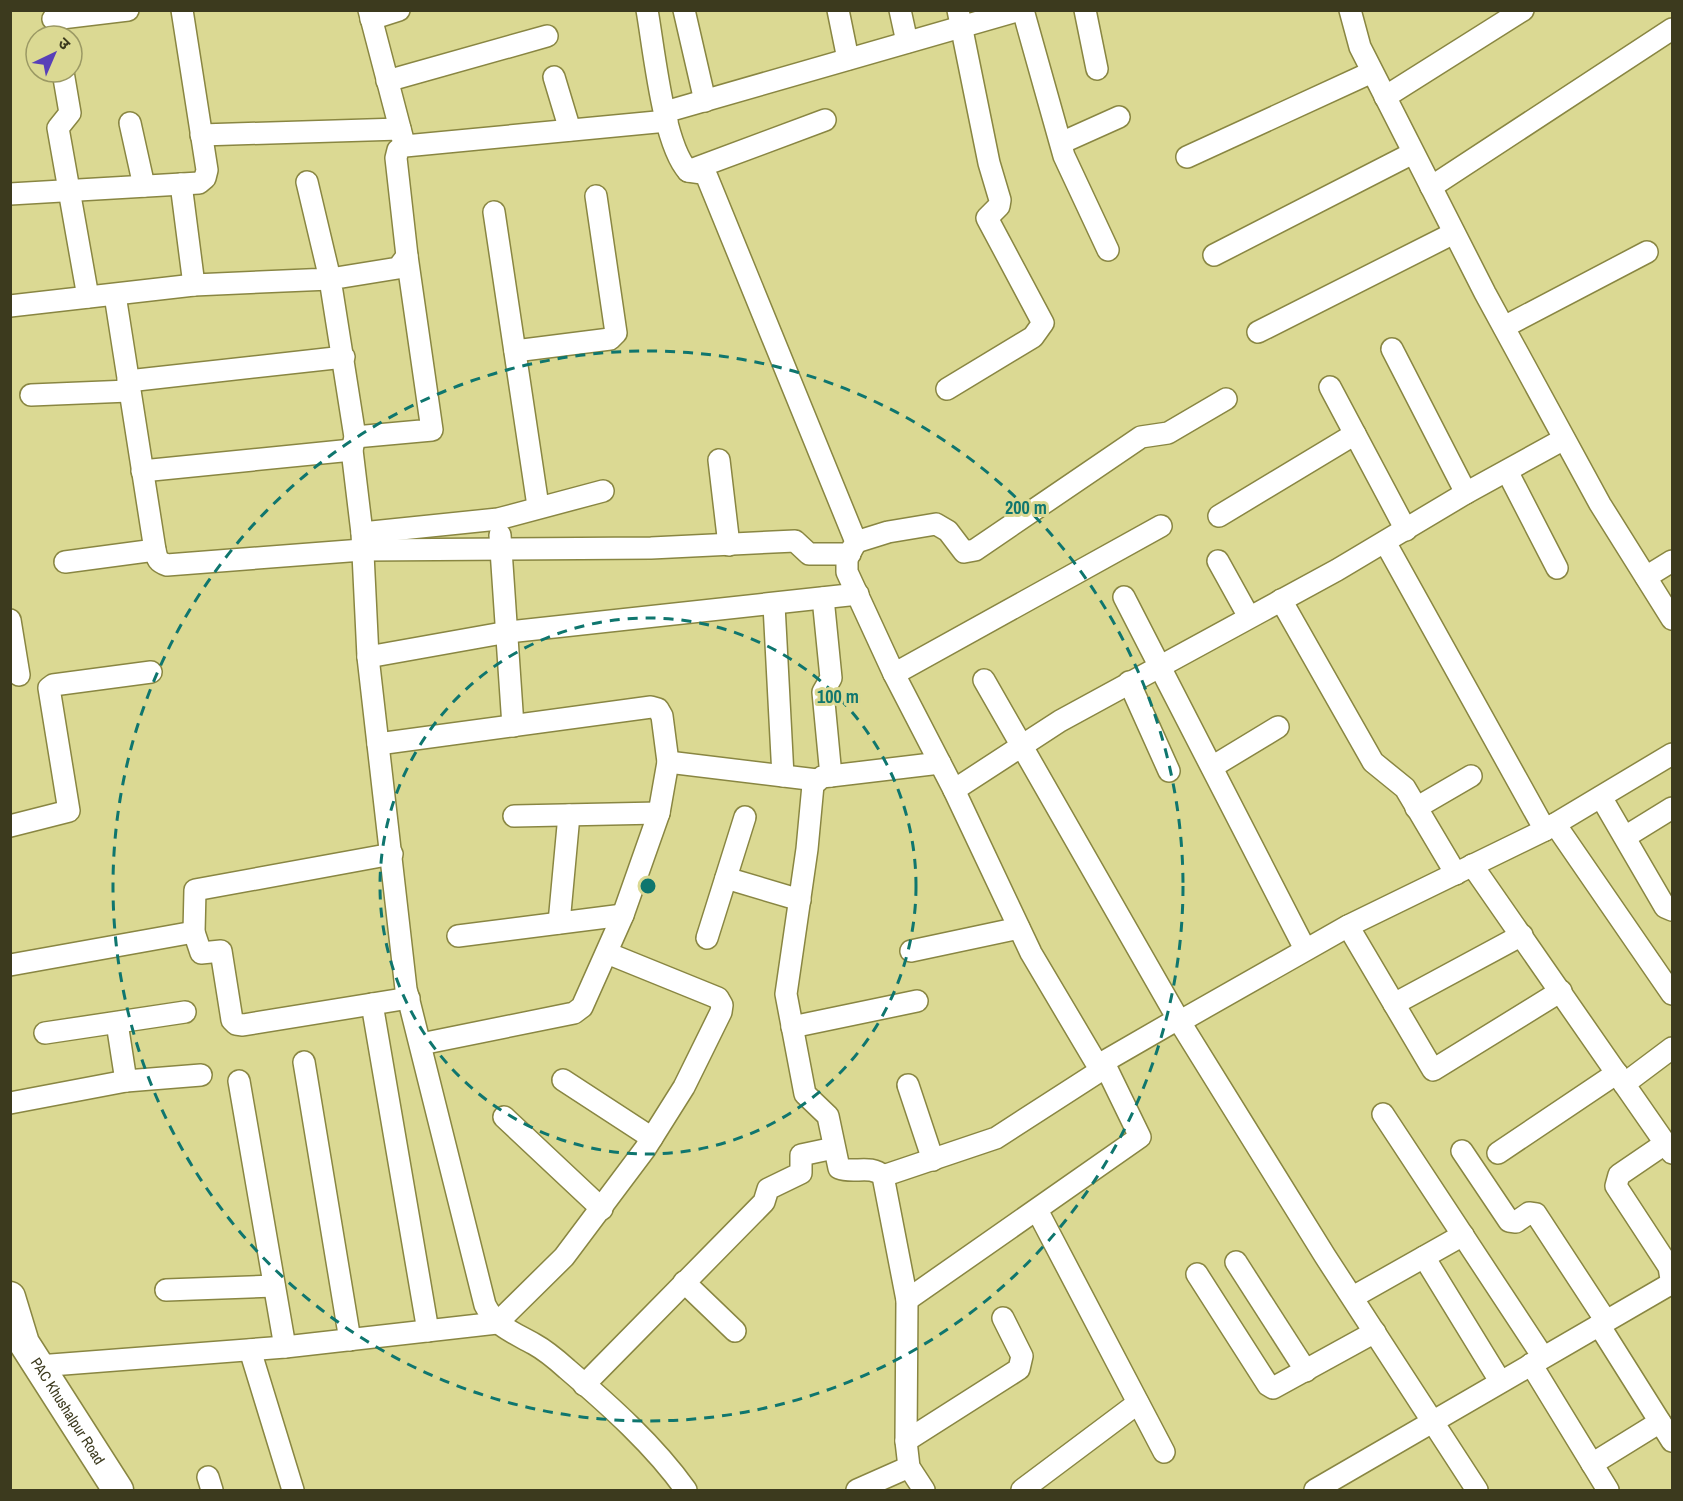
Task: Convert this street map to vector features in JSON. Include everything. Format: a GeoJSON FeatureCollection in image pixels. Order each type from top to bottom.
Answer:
{"type":"FeatureCollection","features":[{"type":"Feature","properties":{"kind":"main road","name":"PAC Khushalpur Road"},"geometry":{"type":"LineString","coordinates":[[10,1297],[27,1360],[118,1491]]}},
{"type":"Feature","properties":{"kind":"street"},"geometry":{"type":"LineString","coordinates":[[54,22],[128,10]]}},
{"type":"Feature","properties":{"kind":"street"},"geometry":{"type":"LineString","coordinates":[[10,194],[199,183],[205,178],[207,170],[182,10]]}},
{"type":"Feature","properties":{"kind":"street"},"geometry":{"type":"LineString","coordinates":[[142,471],[354,443],[432,430],[407,256],[396,158],[402,138],[370,15],[399,10]]}},
{"type":"Feature","properties":{"kind":"street"},"geometry":{"type":"LineString","coordinates":[[647,10],[666,116],[688,171]]}},
{"type":"Feature","properties":{"kind":"street"},"geometry":{"type":"LineString","coordinates":[[684,10],[705,101]]}},
{"type":"Feature","properties":{"kind":"street"},"geometry":{"type":"LineString","coordinates":[[838,10],[849,59]]}},
{"type":"Feature","properties":{"kind":"street"},"geometry":{"type":"LineString","coordinates":[[900,10],[907,42]]}},
{"type":"Feature","properties":{"kind":"street"},"geometry":{"type":"LineString","coordinates":[[201,135],[402,138],[570,130],[666,116],[705,101],[907,42],[960,18],[1022,10],[1071,176],[1108,250]]}},
{"type":"Feature","properties":{"kind":"street"},"geometry":{"type":"LineString","coordinates":[[1085,10],[1097,69]]}},
{"type":"Feature","properties":{"kind":"street"},"geometry":{"type":"LineString","coordinates":[[1350,10],[1359,47],[1454,233],[1600,504],[1672,619]]}},
{"type":"Feature","properties":{"kind":"street"},"geometry":{"type":"LineString","coordinates":[[1384,97],[1522,10]]}},
{"type":"Feature","properties":{"kind":"street"},"geometry":{"type":"LineString","coordinates":[[947,389],[1034,337],[1043,323],[987,218],[999,206],[1000,200],[989,163],[960,18]]}},
{"type":"Feature","properties":{"kind":"street"},"geometry":{"type":"LineString","coordinates":[[1431,187],[1672,29]]}},
{"type":"Feature","properties":{"kind":"street"},"geometry":{"type":"LineString","coordinates":[[387,81],[547,36]]}},
{"type":"Feature","properties":{"kind":"street"},"geometry":{"type":"LineString","coordinates":[[1186,157],[1372,72]]}},
{"type":"Feature","properties":{"kind":"street"},"geometry":{"type":"LineString","coordinates":[[554,77],[570,130]]}},
{"type":"Feature","properties":{"kind":"street"},"geometry":{"type":"LineString","coordinates":[[65,84],[70,113],[58,128],[88,297]]}},
{"type":"Feature","properties":{"kind":"street"},"geometry":{"type":"LineString","coordinates":[[1061,143],[1119,117]]}},
{"type":"Feature","properties":{"kind":"street"},"geometry":{"type":"LineString","coordinates":[[688,171],[825,120]]}},
{"type":"Feature","properties":{"kind":"street"},"geometry":{"type":"LineString","coordinates":[[130,123],[144,186]]}},
{"type":"Feature","properties":{"kind":"street"},"geometry":{"type":"LineString","coordinates":[[1214,255],[1413,153]]}},
{"type":"Feature","properties":{"kind":"street"},"geometry":{"type":"LineString","coordinates":[[688,171],[702,173],[707,177],[853,548],[846,565],[847,572],[894,674],[954,790],[1019,928],[1095,1061],[1105,1065],[1140,1137],[907,1300]]}},
{"type":"Feature","properties":{"kind":"street"},"geometry":{"type":"LineString","coordinates":[[307,182],[330,279],[344,357],[362,542],[368,657],[409,998],[485,1305],[497,1323],[536,1345],[618,1415],[674,1473],[686,1491]]}},
{"type":"Feature","properties":{"kind":"street"},"geometry":{"type":"LineString","coordinates":[[181,184],[194,285]]}},
{"type":"Feature","properties":{"kind":"street"},"geometry":{"type":"LineString","coordinates":[[515,351],[610,339],[616,333],[596,196]]}},
{"type":"Feature","properties":{"kind":"street"},"geometry":{"type":"LineString","coordinates":[[494,212],[538,506]]}},
{"type":"Feature","properties":{"kind":"street"},"geometry":{"type":"LineString","coordinates":[[1258,332],[1454,233]]}},
{"type":"Feature","properties":{"kind":"street"},"geometry":{"type":"LineString","coordinates":[[1504,327],[1647,252]]}},
{"type":"Feature","properties":{"kind":"street"},"geometry":{"type":"LineString","coordinates":[[10,306],[194,285],[330,279],[398,268],[407,256]]}},
{"type":"Feature","properties":{"kind":"street"},"geometry":{"type":"LineString","coordinates":[[116,295],[155,550],[157,559],[167,565],[362,542],[498,519],[538,506],[603,491]]}},
{"type":"Feature","properties":{"kind":"street"},"geometry":{"type":"LineString","coordinates":[[1392,349],[1466,493]]}},
{"type":"Feature","properties":{"kind":"street"},"geometry":{"type":"LineString","coordinates":[[31,395],[129,386],[344,357]]}},
{"type":"Feature","properties":{"kind":"street"},"geometry":{"type":"LineString","coordinates":[[1330,387],[1406,530]]}},
{"type":"Feature","properties":{"kind":"street"},"geometry":{"type":"LineString","coordinates":[[362,542],[502,549],[729,545],[795,541],[809,554],[853,548],[888,532],[936,524],[948,531],[964,552],[975,550],[1141,436],[1168,433],[1226,399]]}},
{"type":"Feature","properties":{"kind":"street"},"geometry":{"type":"LineString","coordinates":[[1219,516],[1355,434]]}},
{"type":"Feature","properties":{"kind":"street"},"geometry":{"type":"LineString","coordinates":[[954,790],[1060,721],[1385,542],[1466,493],[1564,439]]}},
{"type":"Feature","properties":{"kind":"street"},"geometry":{"type":"LineString","coordinates":[[719,460],[729,545]]}},
{"type":"Feature","properties":{"kind":"street"},"geometry":{"type":"LineString","coordinates":[[1507,471],[1557,568]]}},
{"type":"Feature","properties":{"kind":"street"},"geometry":{"type":"LineString","coordinates":[[498,519],[502,549],[513,726]]}},
{"type":"Feature","properties":{"kind":"street"},"geometry":{"type":"LineString","coordinates":[[894,674],[1161,526]]}},
{"type":"Feature","properties":{"kind":"street"},"geometry":{"type":"LineString","coordinates":[[1385,542],[1550,827],[1672,994]]}},
{"type":"Feature","properties":{"kind":"street"},"geometry":{"type":"LineString","coordinates":[[65,562],[155,550]]}},
{"type":"Feature","properties":{"kind":"street"},"geometry":{"type":"LineString","coordinates":[[1218,561],[1249,617]]}},
{"type":"Feature","properties":{"kind":"street"},"geometry":{"type":"LineString","coordinates":[[1646,578],[1672,561]]}},
{"type":"Feature","properties":{"kind":"street"},"geometry":{"type":"LineString","coordinates":[[368,657],[508,632],[774,605],[858,594]]}},
{"type":"Feature","properties":{"kind":"street"},"geometry":{"type":"LineString","coordinates":[[1124,597],[1305,949]]}},
{"type":"Feature","properties":{"kind":"street"},"geometry":{"type":"LineString","coordinates":[[823,598],[831,678],[823,692],[824,778]]}},
{"type":"Feature","properties":{"kind":"street"},"geometry":{"type":"LineString","coordinates":[[1281,600],[1373,762],[1383,772],[1400,782],[1416,808],[1464,869],[1522,935],[1669,1148],[1618,1175],[1616,1180],[1617,1186],[1669,1267],[1672,1284],[1500,1381],[1315,1491]]}},
{"type":"Feature","properties":{"kind":"street"},"geometry":{"type":"LineString","coordinates":[[774,605],[783,776]]}},
{"type":"Feature","properties":{"kind":"street"},"geometry":{"type":"LineString","coordinates":[[10,620],[19,675]]}},
{"type":"Feature","properties":{"kind":"street"},"geometry":{"type":"LineString","coordinates":[[10,826],[69,812],[49,688],[152,672]]}},
{"type":"Feature","properties":{"kind":"street"},"geometry":{"type":"LineString","coordinates":[[984,680],[1179,1021],[1478,1491]]}},
{"type":"Feature","properties":{"kind":"street"},"geometry":{"type":"LineString","coordinates":[[1129,682],[1169,771]]}},
{"type":"Feature","properties":{"kind":"street"},"geometry":{"type":"LineString","coordinates":[[378,744],[651,707],[658,709],[662,716],[668,762],[658,813],[623,915],[587,1001],[574,1013],[421,1044]]}},
{"type":"Feature","properties":{"kind":"street"},"geometry":{"type":"LineString","coordinates":[[1212,767],[1278,727]]}},
{"type":"Feature","properties":{"kind":"street"},"geometry":{"type":"LineString","coordinates":[[883,1176],[962,1151],[1010,1130],[1105,1065],[1305,949],[1550,827],[1672,754]]}},
{"type":"Feature","properties":{"kind":"street"},"geometry":{"type":"LineString","coordinates":[[668,762],[783,776],[824,778],[940,764]]}},
{"type":"Feature","properties":{"kind":"street"},"geometry":{"type":"LineString","coordinates":[[1416,808],[1471,776]]}},
{"type":"Feature","properties":{"kind":"street"},"geometry":{"type":"LineString","coordinates":[[824,778],[813,785],[800,900],[786,994],[805,1094],[828,1116],[839,1168],[872,1169],[883,1176],[907,1300],[906,1442],[909,1467],[924,1491]]}},
{"type":"Feature","properties":{"kind":"street"},"geometry":{"type":"LineString","coordinates":[[1601,797],[1665,907],[1672,910]]}},
{"type":"Feature","properties":{"kind":"street"},"geometry":{"type":"LineString","coordinates":[[1626,837],[1672,808]]}},
{"type":"Feature","properties":{"kind":"street"},"geometry":{"type":"LineString","coordinates":[[514,816],[658,813]]}},
{"type":"Feature","properties":{"kind":"street"},"geometry":{"type":"LineString","coordinates":[[559,923],[569,815]]}},
{"type":"Feature","properties":{"kind":"street"},"geometry":{"type":"LineString","coordinates":[[707,938],[746,818]]}},
{"type":"Feature","properties":{"kind":"street"},"geometry":{"type":"LineString","coordinates":[[392,854],[195,890],[194,932],[201,953],[221,951],[232,1020],[236,1024],[243,1025],[409,998]]}},
{"type":"Feature","properties":{"kind":"street"},"geometry":{"type":"LineString","coordinates":[[726,878],[800,900]]}},
{"type":"Feature","properties":{"kind":"street"},"geometry":{"type":"LineString","coordinates":[[458,936],[623,915]]}},
{"type":"Feature","properties":{"kind":"street"},"geometry":{"type":"LineString","coordinates":[[1348,926],[1433,1070],[1561,991]]}},
{"type":"Feature","properties":{"kind":"street"},"geometry":{"type":"LineString","coordinates":[[911,951],[1019,928]]}},
{"type":"Feature","properties":{"kind":"street"},"geometry":{"type":"LineString","coordinates":[[10,965],[194,932]]}},
{"type":"Feature","properties":{"kind":"street"},"geometry":{"type":"LineString","coordinates":[[1394,1004],[1522,935]]}},
{"type":"Feature","properties":{"kind":"street"},"geometry":{"type":"LineString","coordinates":[[27,1360],[250,1350],[497,1323],[564,1257],[602,1209],[652,1138],[684,1087],[722,1005],[718,998],[607,953]]}},
{"type":"Feature","properties":{"kind":"street"},"geometry":{"type":"LineString","coordinates":[[792,1027],[917,1001]]}},
{"type":"Feature","properties":{"kind":"street"},"geometry":{"type":"LineString","coordinates":[[372,1004],[428,1331]]}},
{"type":"Feature","properties":{"kind":"street"},"geometry":{"type":"LineString","coordinates":[[45,1033],[185,1012]]}},
{"type":"Feature","properties":{"kind":"street"},"geometry":{"type":"LineString","coordinates":[[117,1023],[126,1081]]}},
{"type":"Feature","properties":{"kind":"street"},"geometry":{"type":"LineString","coordinates":[[1498,1153],[1672,1048]]}},
{"type":"Feature","properties":{"kind":"street"},"geometry":{"type":"LineString","coordinates":[[304,1062],[350,1340]]}},
{"type":"Feature","properties":{"kind":"street"},"geometry":{"type":"LineString","coordinates":[[10,1103],[126,1081],[201,1075]]}},
{"type":"Feature","properties":{"kind":"street"},"geometry":{"type":"LineString","coordinates":[[562,1080],[652,1138]]}},
{"type":"Feature","properties":{"kind":"street"},"geometry":{"type":"LineString","coordinates":[[239,1081],[285,1347]]}},
{"type":"Feature","properties":{"kind":"street"},"geometry":{"type":"LineString","coordinates":[[908,1085],[933,1160]]}},
{"type":"Feature","properties":{"kind":"street"},"geometry":{"type":"LineString","coordinates":[[1383,1114],[1463,1235],[1537,1360],[1608,1491]]}},
{"type":"Feature","properties":{"kind":"street"},"geometry":{"type":"LineString","coordinates":[[504,1117],[602,1209]]}},
{"type":"Feature","properties":{"kind":"street"},"geometry":{"type":"LineString","coordinates":[[584,1385],[764,1202],[768,1189],[801,1173],[801,1155],[834,1148]]}},
{"type":"Feature","properties":{"kind":"street"},"geometry":{"type":"LineString","coordinates":[[1462,1151],[1509,1221],[1516,1222],[1529,1213],[1536,1214],[1667,1428],[1592,1464]]}},
{"type":"Feature","properties":{"kind":"street"},"geometry":{"type":"LineString","coordinates":[[1037,1210],[1164,1452]]}},
{"type":"Feature","properties":{"kind":"street"},"geometry":{"type":"LineString","coordinates":[[1353,1297],[1463,1235]]}},
{"type":"Feature","properties":{"kind":"street"},"geometry":{"type":"LineString","coordinates":[[1424,1257],[1500,1381]]}},
{"type":"Feature","properties":{"kind":"street"},"geometry":{"type":"LineString","coordinates":[[1236,1262],[1306,1371]]}},
{"type":"Feature","properties":{"kind":"street"},"geometry":{"type":"LineString","coordinates":[[1197,1274],[1268,1385],[1277,1388],[1375,1332]]}},
{"type":"Feature","properties":{"kind":"street"},"geometry":{"type":"LineString","coordinates":[[684,1282],[735,1331]]}},
{"type":"Feature","properties":{"kind":"street"},"geometry":{"type":"LineString","coordinates":[[166,1290],[274,1286]]}},
{"type":"Feature","properties":{"kind":"street"},"geometry":{"type":"LineString","coordinates":[[906,1442],[1019,1369],[1022,1356],[1003,1318]]}},
{"type":"Feature","properties":{"kind":"street"},"geometry":{"type":"LineString","coordinates":[[250,1350],[293,1491]]}},
{"type":"Feature","properties":{"kind":"street"},"geometry":{"type":"LineString","coordinates":[[1022,1491],[1138,1403]]}},
{"type":"Feature","properties":{"kind":"street"},"geometry":{"type":"LineString","coordinates":[[857,1491],[909,1467]]}}]}
